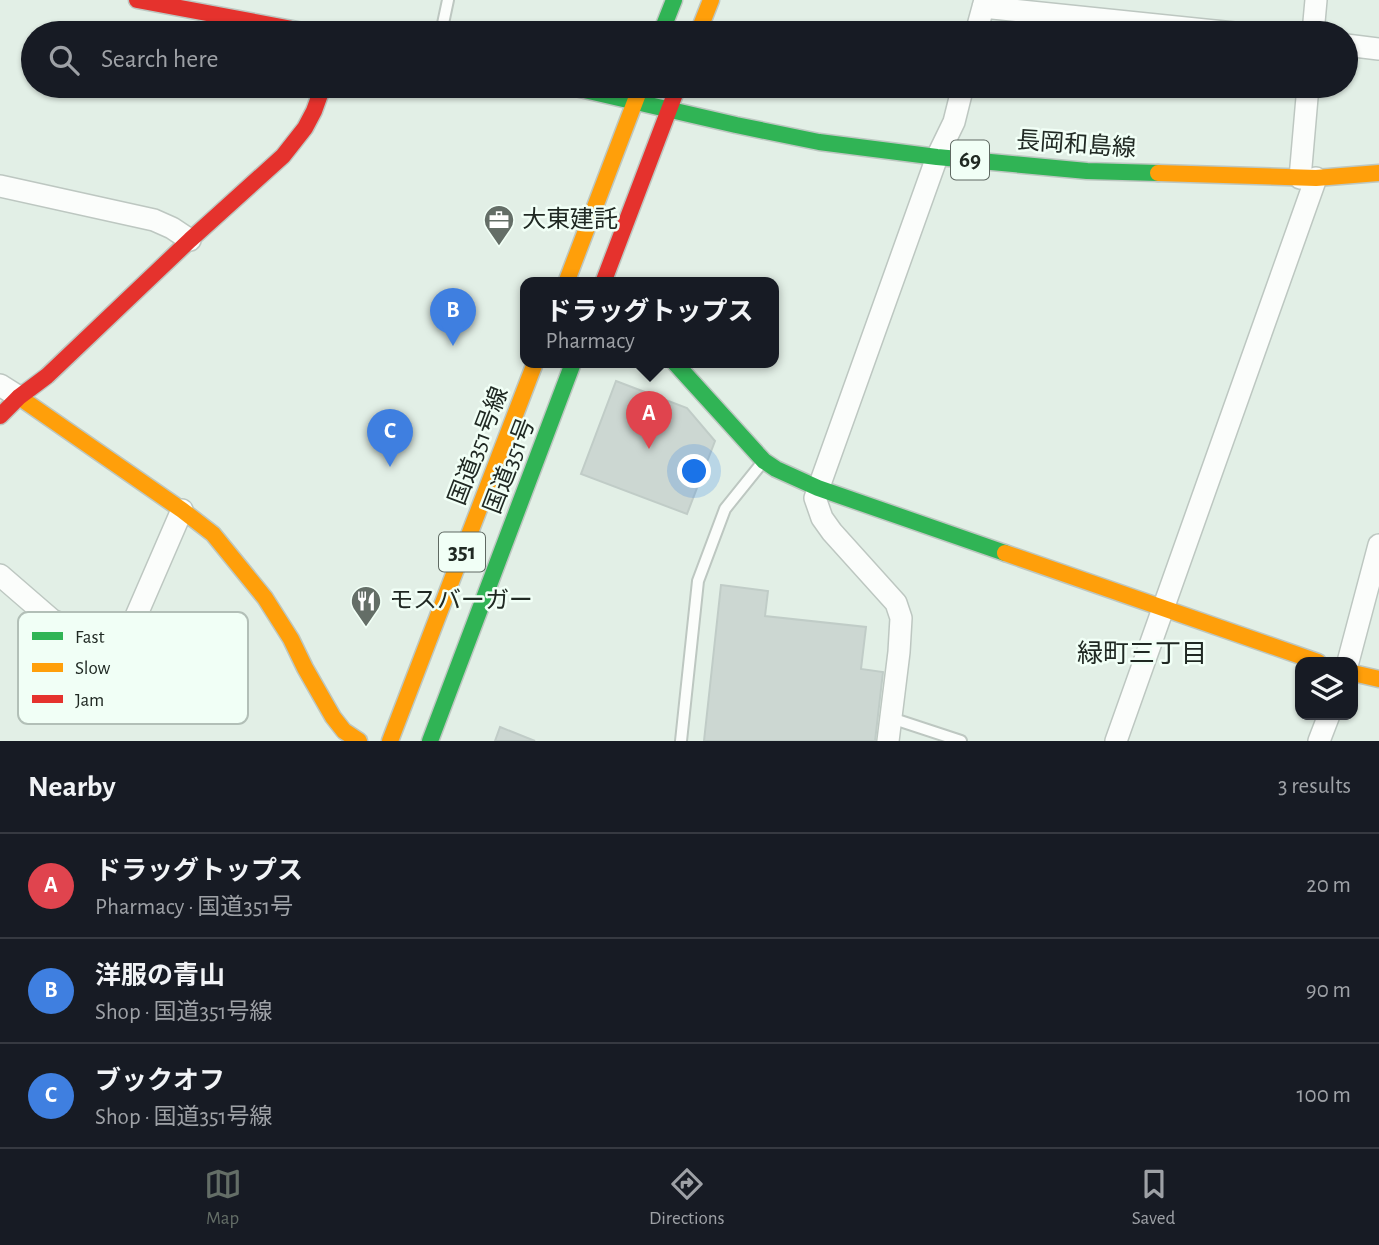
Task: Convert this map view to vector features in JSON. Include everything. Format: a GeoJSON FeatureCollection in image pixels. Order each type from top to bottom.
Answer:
{"type":"FeatureCollection","features":[{"type":"Feature","properties":{"kind":"main road"},"geometry":{"type":"LineString","coordinates":[[138,0],[250,21]]}},
{"type":"Feature","properties":{"kind":"main road"},"geometry":{"type":"LineString","coordinates":[[666,21],[674,0]]}},
{"type":"Feature","properties":{"kind":"main road"},"geometry":{"type":"LineString","coordinates":[[703,21],[711,0]]}},
{"type":"Feature","properties":{"kind":"main road"},"geometry":{"type":"LineString","coordinates":[[0,416],[19,397],[47,376],[283,156],[305,128],[319,98]]}},
{"type":"Feature","properties":{"kind":"main road"},"geometry":{"type":"LineString","coordinates":[[568,277],[636,98]]}},
{"type":"Feature","properties":{"kind":"main road","name":"長岡和島線"},"geometry":{"type":"LineString","coordinates":[[648,98],[669,109],[819,142],[937,157],[1087,170],[1308,178],[1379,173]]}},
{"type":"Feature","properties":{"kind":"main road"},"geometry":{"type":"LineString","coordinates":[[605,277],[673,98]]}},
{"type":"Feature","properties":{"kind":"main road","name":"国道351号線"},"geometry":{"type":"LineString","coordinates":[[390,741],[533,368]]}},
{"type":"Feature","properties":{"kind":"main road","name":"国道351号"},"geometry":{"type":"LineString","coordinates":[[430,741],[571,368]]}},
{"type":"Feature","properties":{"kind":"main road"},"geometry":{"type":"LineString","coordinates":[[680,368],[764,461],[776,469],[818,488],[1304,657]]}},
{"type":"Feature","properties":{"kind":"main road"},"geometry":{"type":"LineString","coordinates":[[19,397],[213,534],[265,598],[291,639],[332,717],[344,731],[359,741]]}},
{"type":"Feature","properties":{"kind":"main road"},"geometry":{"type":"LineString","coordinates":[[1358,674],[1379,679]]}},
{"type":"Feature","properties":{"kind":"street"},"geometry":{"type":"LineString","coordinates":[[1314,21],[1316,0]]}},
{"type":"Feature","properties":{"kind":"street"},"geometry":{"type":"LineString","coordinates":[[979,21],[984,4],[1131,21]]}},
{"type":"Feature","properties":{"kind":"street"},"geometry":{"type":"LineString","coordinates":[[1358,47],[1379,50]]}},
{"type":"Feature","properties":{"kind":"street"},"geometry":{"type":"LineString","coordinates":[[888,741],[901,618],[896,603],[832,532],[822,518],[815,498],[937,157],[954,122],[960,98]]}},
{"type":"Feature","properties":{"kind":"street"},"geometry":{"type":"LineString","coordinates":[[1116,741],[1308,178],[1308,98]]}},
{"type":"Feature","properties":{"kind":"street"},"geometry":{"type":"LineString","coordinates":[[0,186],[154,220],[190,240]]}},
{"type":"Feature","properties":{"kind":"street"},"geometry":{"type":"LineString","coordinates":[[0,385],[19,397]]}},
{"type":"Feature","properties":{"kind":"street"},"geometry":{"type":"LineString","coordinates":[[138,612],[182,510]]}},
{"type":"Feature","properties":{"kind":"street"},"geometry":{"type":"LineString","coordinates":[[1349,657],[1379,545]]}},
{"type":"Feature","properties":{"kind":"street"},"geometry":{"type":"LineString","coordinates":[[0,575],[43,612]]}},
{"type":"Feature","properties":{"kind":"street"},"geometry":{"type":"LineString","coordinates":[[1319,741],[1327,720]]}},
{"type":"Feature","properties":{"kind":"lane"},"geometry":{"type":"LineString","coordinates":[[444,21],[448,0]]}},
{"type":"Feature","properties":{"kind":"lane"},"geometry":{"type":"LineString","coordinates":[[681,741],[698,581],[724,509],[764,461]]}},
{"type":"Feature","properties":{"kind":"lane"},"geometry":{"type":"LineString","coordinates":[[891,718],[961,741]]}},
{"type":"Feature","properties":{"kind":"lane"},"geometry":{"type":"LineString","coordinates":[[920,741],[922,727]]}},
{"type":"Feature","properties":{"kind":"building"},"geometry":{"type":"Polygon","coordinates":[[[616,381],[687,408],[715,441],[687,514],[581,474],[616,381]]]}},
{"type":"Feature","properties":{"kind":"building"},"geometry":{"type":"Polygon","coordinates":[[[721,585],[768,591],[765,616],[866,627],[861,669],[883,672],[875,741],[704,741],[721,585]]]}},
{"type":"Feature","properties":{"kind":"building"},"geometry":{"type":"Polygon","coordinates":[[[500,727],[535,741],[495,741],[500,727]]]}},
{"type":"Feature","properties":{"kind":"traffic: fast"},"geometry":{"type":"LineString","coordinates":[[666,21],[674,0]]}},
{"type":"Feature","properties":{"kind":"traffic: fast"},"geometry":{"type":"LineString","coordinates":[[619,98],[819,142],[937,157],[1087,171],[1158,173]]}},
{"type":"Feature","properties":{"kind":"traffic: fast"},"geometry":{"type":"LineString","coordinates":[[430,741],[571,368]]}},
{"type":"Feature","properties":{"kind":"traffic: fast"},"geometry":{"type":"LineString","coordinates":[[680,368],[764,461],[776,469],[818,488],[1005,553]]}},
{"type":"Feature","properties":{"kind":"traffic: slow"},"geometry":{"type":"LineString","coordinates":[[703,21],[711,0]]}},
{"type":"Feature","properties":{"kind":"traffic: slow"},"geometry":{"type":"LineString","coordinates":[[568,277],[636,98]]}},
{"type":"Feature","properties":{"kind":"traffic: slow"},"geometry":{"type":"LineString","coordinates":[[1158,173],[1316,178],[1379,173]]}},
{"type":"Feature","properties":{"kind":"traffic: slow"},"geometry":{"type":"LineString","coordinates":[[390,741],[533,368]]}},
{"type":"Feature","properties":{"kind":"traffic: slow"},"geometry":{"type":"LineString","coordinates":[[19,397],[213,534],[265,598],[291,639],[333,717],[344,731],[359,741]]}},
{"type":"Feature","properties":{"kind":"traffic: slow"},"geometry":{"type":"LineString","coordinates":[[1005,553],[1304,657]]}},
{"type":"Feature","properties":{"kind":"traffic: slow"},"geometry":{"type":"LineString","coordinates":[[1358,674],[1379,679]]}},
{"type":"Feature","properties":{"kind":"traffic: jam"},"geometry":{"type":"LineString","coordinates":[[137,0],[250,21]]}},
{"type":"Feature","properties":{"kind":"traffic: jam"},"geometry":{"type":"LineString","coordinates":[[0,416],[19,397],[47,376],[283,156],[305,128],[319,98]]}},
{"type":"Feature","properties":{"kind":"traffic: jam"},"geometry":{"type":"LineString","coordinates":[[605,277],[673,98]]}},
{"type":"Feature","properties":{"kind":"place","name":"大東建託"},"geometry":{"type":"Point","coordinates":[499,247]}},
{"type":"Feature","properties":{"kind":"place","name":"洋服の青山"},"geometry":{"type":"Point","coordinates":[453,346]}},
{"type":"Feature","properties":{"kind":"place","name":"ドラッグトップス"},"geometry":{"type":"Point","coordinates":[649,449]}},
{"type":"Feature","properties":{"kind":"place","name":"ブックオフ"},"geometry":{"type":"Point","coordinates":[390,467]}},
{"type":"Feature","properties":{"kind":"place","name":"モスバーガー"},"geometry":{"type":"Point","coordinates":[366,628]}},
{"type":"Feature","properties":{"kind":"district","name":"緑町三丁目"},"geometry":{"type":"Point","coordinates":[1142,654]}}]}
